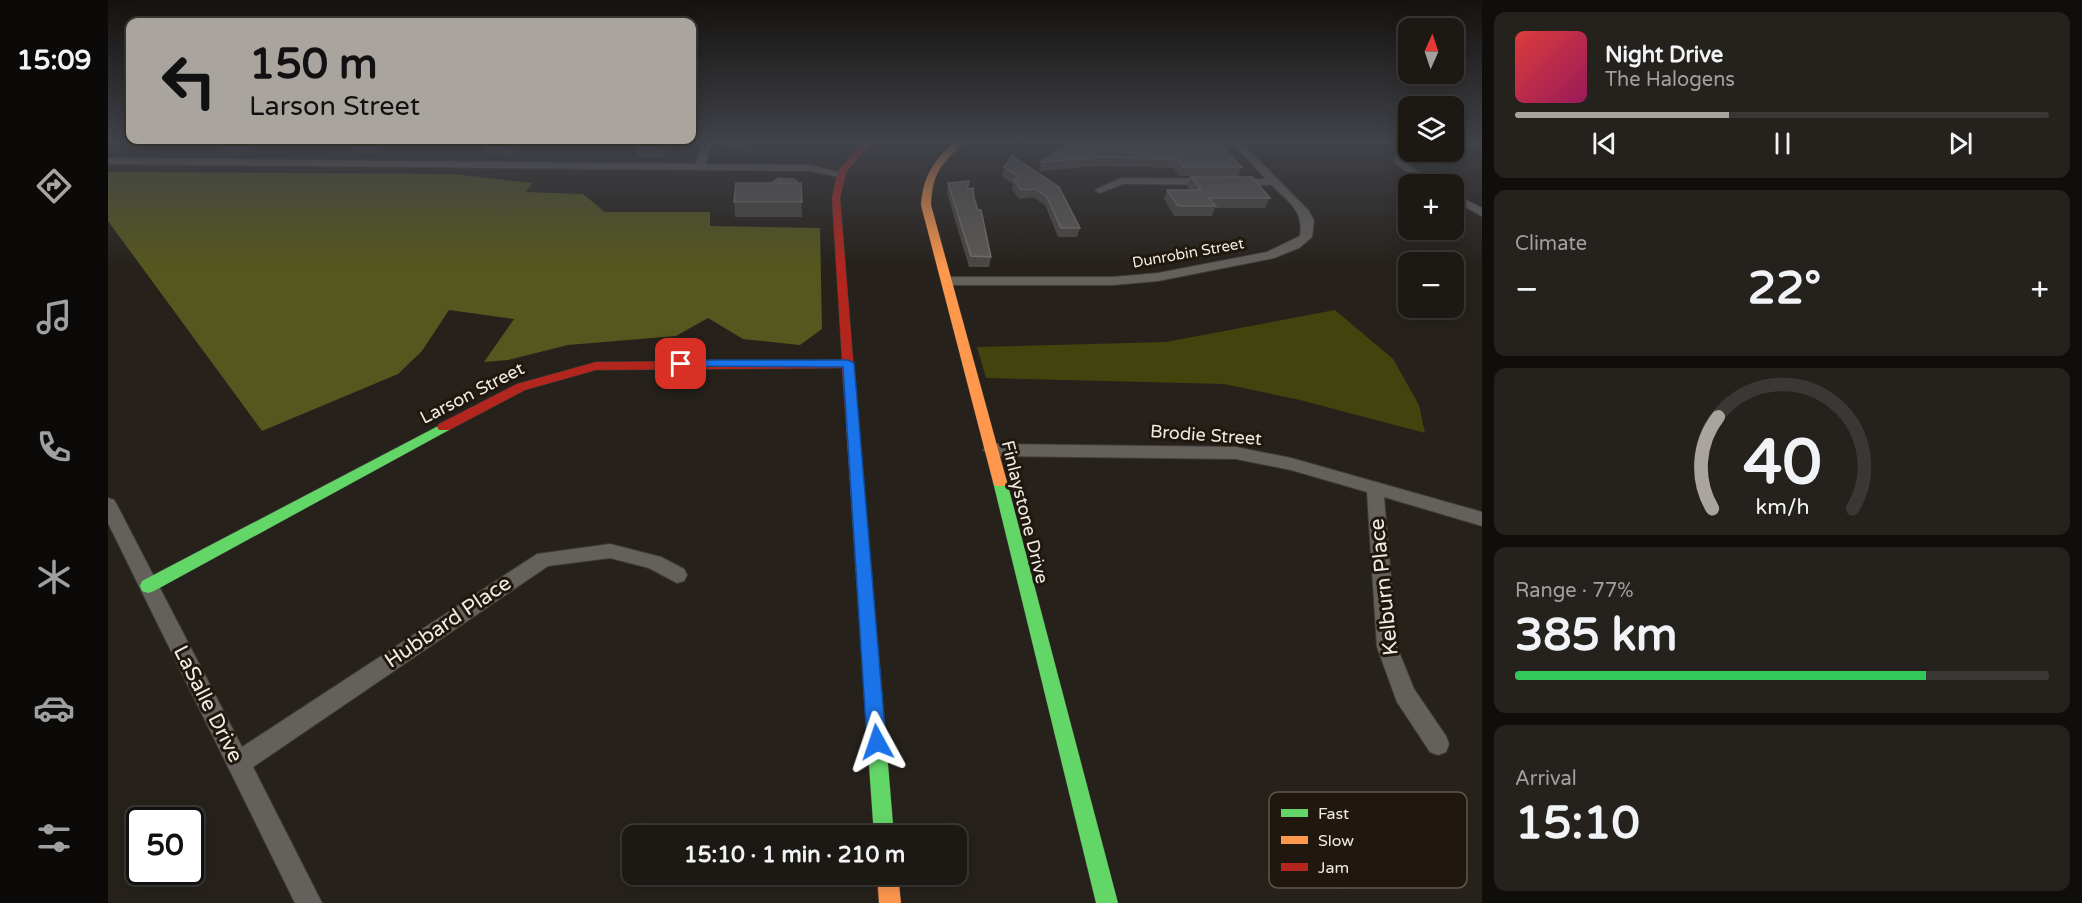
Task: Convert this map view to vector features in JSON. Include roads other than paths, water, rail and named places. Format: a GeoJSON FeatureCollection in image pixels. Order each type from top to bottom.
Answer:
{"type":"FeatureCollection","features":[{"type":"Feature","properties":{"kind":"street"},"geometry":{"type":"LineString","coordinates":[[838,184],[836,209],[883,825]]}},
{"type":"Feature","properties":{"kind":"street","name":"Finlaystone Drive"},"geometry":{"type":"LineString","coordinates":[[925,184],[927,210],[948,281],[1107,903]]}},
{"type":"Feature","properties":{"kind":"street"},"geometry":{"type":"LineString","coordinates":[[1100,190],[1113,184]]}},
{"type":"Feature","properties":{"kind":"street","name":"Dunrobin Street"},"geometry":{"type":"LineString","coordinates":[[948,281],[1137,280],[1270,255],[1295,245],[1306,237],[1308,221],[1303,211],[1277,184]]}},
{"type":"Feature","properties":{"kind":"street"},"geometry":{"type":"LineString","coordinates":[[1464,203],[1482,213]]}},
{"type":"Feature","properties":{"kind":"street","name":"Larson Street"},"geometry":{"type":"LineString","coordinates":[[148,586],[509,392],[537,380],[575,369],[609,364],[848,363]]}},
{"type":"Feature","properties":{"kind":"street","name":"Brodie Street"},"geometry":{"type":"LineString","coordinates":[[991,450],[1228,452],[1273,459],[1482,519]]}},
{"type":"Feature","properties":{"kind":"street","name":"Kelburn Place"},"geometry":{"type":"LineString","coordinates":[[1375,489],[1387,647],[1405,695],[1438,744]]}},
{"type":"Feature","properties":{"kind":"street","name":"LaSalle Drive"},"geometry":{"type":"LineString","coordinates":[[108,505],[309,903]]}},
{"type":"Feature","properties":{"kind":"street","name":"Hubbard Place"},"geometry":{"type":"LineString","coordinates":[[238,763],[544,560],[610,550],[654,562],[677,575]]}},
{"type":"Feature","properties":{"kind":"street"},"geometry":{"type":"LineString","coordinates":[[888,885],[890,903]]}}]}
